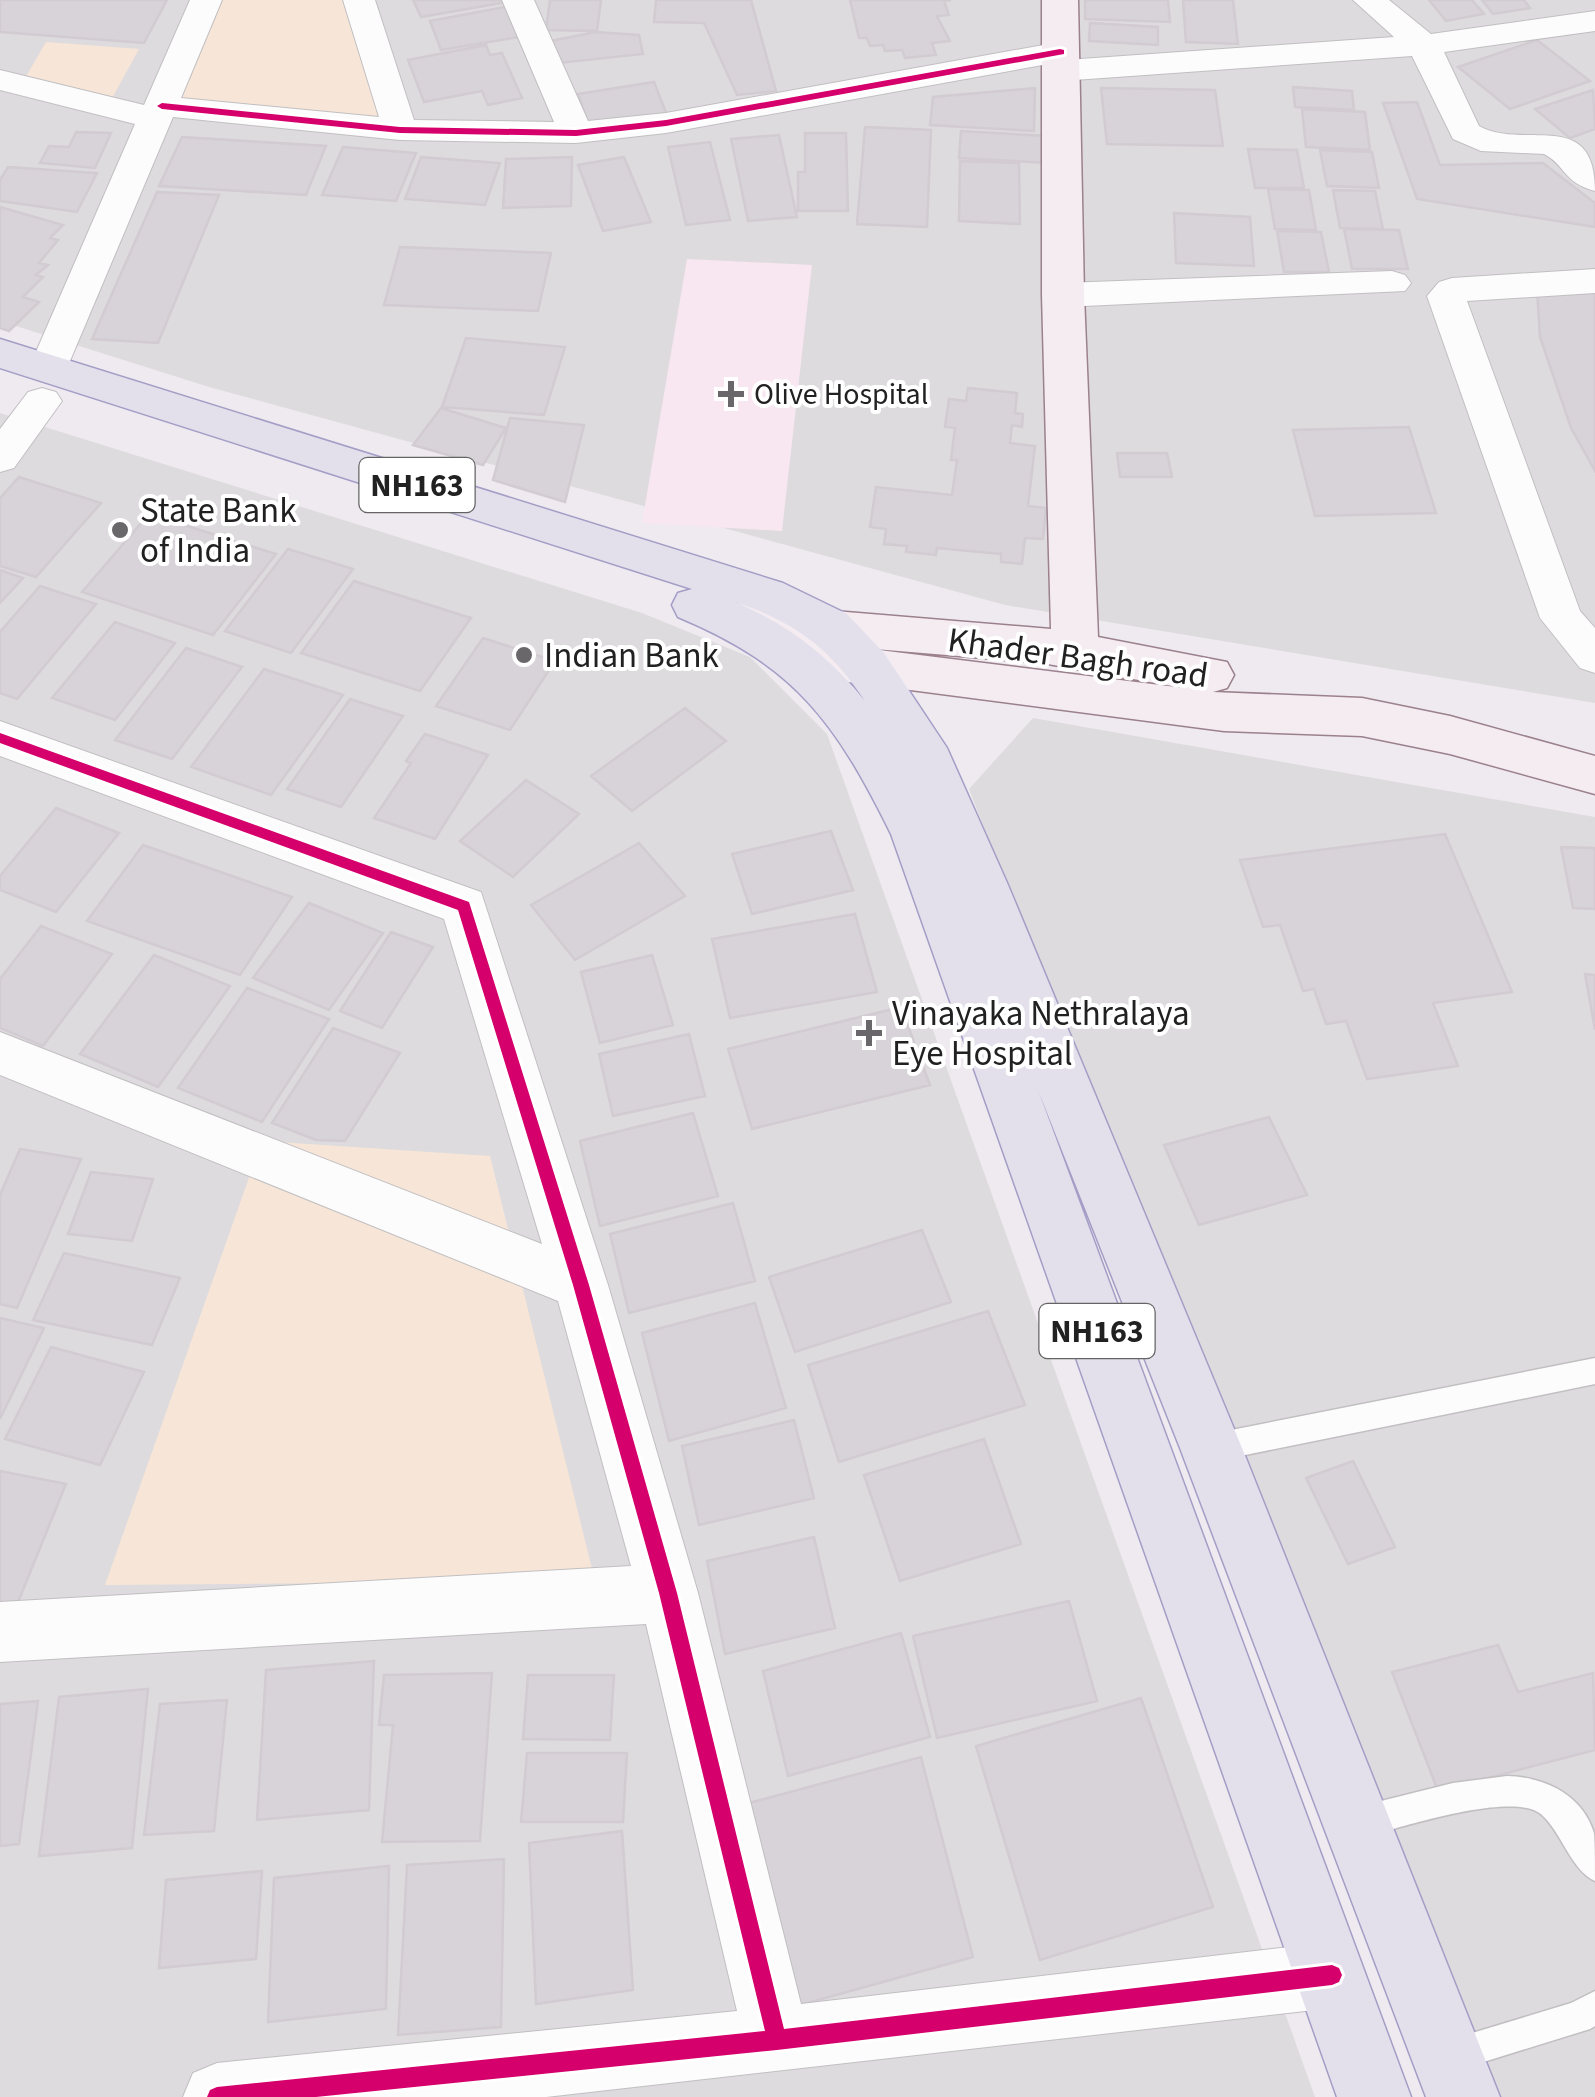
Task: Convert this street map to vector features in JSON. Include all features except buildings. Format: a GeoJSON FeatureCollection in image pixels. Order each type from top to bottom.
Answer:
{"type":"FeatureCollection","features":[{"type":"Feature","properties":{"kind":"highway","name":"NH163"},"geometry":{"type":"LineString","coordinates":[[0,353],[30,386],[830,649]]}},
{"type":"Feature","properties":{"kind":"highway","name":"NH163"},"geometry":{"type":"LineString","coordinates":[[30,386],[766,596],[830,649],[922,748],[1211,1448],[1455,2077]]}},
{"type":"Feature","properties":{"kind":"highway","name":"NH163"},"geometry":{"type":"LineString","coordinates":[[830,649],[859,726],[917,834],[1374,2097]]}},
{"type":"Feature","properties":{"kind":"street"},"geometry":{"type":"LineString","coordinates":[[0,458],[30,386],[160,113],[206,0]]}},
{"type":"Feature","properties":{"kind":"street"},"geometry":{"type":"LineString","coordinates":[[359,0],[400,130]]}},
{"type":"Feature","properties":{"kind":"street"},"geometry":{"type":"LineString","coordinates":[[518,0],[576,133]]}},
{"type":"Feature","properties":{"kind":"street"},"geometry":{"type":"LineString","coordinates":[[1060,0],[1062,295],[1075,650]]}},
{"type":"Feature","properties":{"kind":"street"},"geometry":{"type":"LineString","coordinates":[[1368,0],[1424,45],[1465,132],[1481,141],[1548,144],[1565,150],[1578,171],[1595,180]]}},
{"type":"Feature","properties":{"kind":"street"},"geometry":{"type":"LineString","coordinates":[[0,80],[160,113],[400,130],[576,133],[666,123],[1060,62],[1424,45],[1595,21]]}},
{"type":"Feature","properties":{"kind":"street"},"geometry":{"type":"LineString","coordinates":[[1449,256],[1595,250]]}},
{"type":"Feature","properties":{"kind":"street"},"geometry":{"type":"LineString","coordinates":[[1595,281],[1452,290],[1446,296],[1561,618],[1595,656]]}},
{"type":"Feature","properties":{"kind":"street"},"geometry":{"type":"LineString","coordinates":[[1062,295],[1392,283]]}},
{"type":"Feature","properties":{"kind":"street","name":"Khader Bagh road"},"geometry":{"type":"LineString","coordinates":[[830,649],[1075,650],[1268,686],[1321,712]]}},
{"type":"Feature","properties":{"kind":"street","name":"Khader Bagh road"},"geometry":{"type":"LineString","coordinates":[[830,649],[1224,712],[1321,712],[1367,718],[1595,774]]}},
{"type":"Feature","properties":{"kind":"street"},"geometry":{"type":"LineString","coordinates":[[0,738],[464,906],[581,1285],[668,1593],[776,2040]]}},
{"type":"Feature","properties":{"kind":"street"},"geometry":{"type":"LineString","coordinates":[[0,1053],[581,1285]]}},
{"type":"Feature","properties":{"kind":"street"},"geometry":{"type":"LineString","coordinates":[[0,1632],[668,1593]]}},
{"type":"Feature","properties":{"kind":"street"},"geometry":{"type":"LineString","coordinates":[[217,2097],[776,2040],[1332,1975]]}},
{"type":"Feature","properties":{"kind":"lane"},"geometry":{"type":"LineString","coordinates":[[1211,1448],[1595,1371]]}},
{"type":"Feature","properties":{"kind":"lane"},"geometry":{"type":"LineString","coordinates":[[1356,1824],[1486,1792],[1526,1790],[1548,1798],[1595,1864]]}},
{"type":"Feature","properties":{"kind":"lane"},"geometry":{"type":"LineString","coordinates":[[1455,2077],[1595,2007]]}},
{"type":"Feature","properties":{"kind":"shaded area"},"geometry":{"type":"Polygon","coordinates":[[[0,0],[1595,0],[1595,703],[1005,605],[209,387],[0,321],[0,0]]]}},
{"type":"Feature","properties":{"kind":"shaded area"},"geometry":{"type":"Polygon","coordinates":[[[217,0],[349,0],[393,119],[175,101],[217,0]]]}},
{"type":"Feature","properties":{"kind":"shaded area"},"geometry":{"type":"Polygon","coordinates":[[[46,42],[139,49],[110,102],[24,80],[46,42]]]}},
{"type":"Feature","properties":{"kind":"shaded area","name":"Olive Hospital"},"geometry":{"type":"Polygon","coordinates":[[[687,259],[812,265],[782,531],[642,523],[687,259]]]}},
{"type":"Feature","properties":{"kind":"shaded area"},"geometry":{"type":"Polygon","coordinates":[[[0,413],[642,613],[750,657],[827,734],[1315,2097],[0,2097],[0,413]]]}},
{"type":"Feature","properties":{"kind":"shaded area"},"geometry":{"type":"Polygon","coordinates":[[[1033,718],[1595,817],[1595,2097],[1475,2097],[969,789],[1033,718]]]}},
{"type":"Feature","properties":{"kind":"shaded area"},"geometry":{"type":"Polygon","coordinates":[[[262,1141],[490,1156],[595,1581],[105,1585],[262,1141]]]}},
{"type":"Feature","properties":{"kind":"cycle path"},"geometry":{"type":"LineString","coordinates":[[162,106],[400,130],[576,133],[666,123],[1060,52]]}},
{"type":"Feature","properties":{"kind":"cycle path"},"geometry":{"type":"LineString","coordinates":[[0,738],[464,906],[581,1285],[668,1593],[777,2040]]}},
{"type":"Feature","properties":{"kind":"cycle path"},"geometry":{"type":"LineString","coordinates":[[217,2097],[777,2040],[1332,1975]]}},
{"type":"Feature","properties":{"kind":"place","name":"Olive Hospital"},"geometry":{"type":"Point","coordinates":[731,394]}},
{"type":"Feature","properties":{"kind":"place","name":"State Bank of India"},"geometry":{"type":"Point","coordinates":[120,530]}},
{"type":"Feature","properties":{"kind":"place","name":"Indian Bank"},"geometry":{"type":"Point","coordinates":[524,655]}},
{"type":"Feature","properties":{"kind":"place","name":"Vinayaka Nethralaya Eye Hospital"},"geometry":{"type":"Point","coordinates":[869,1033]}}]}
